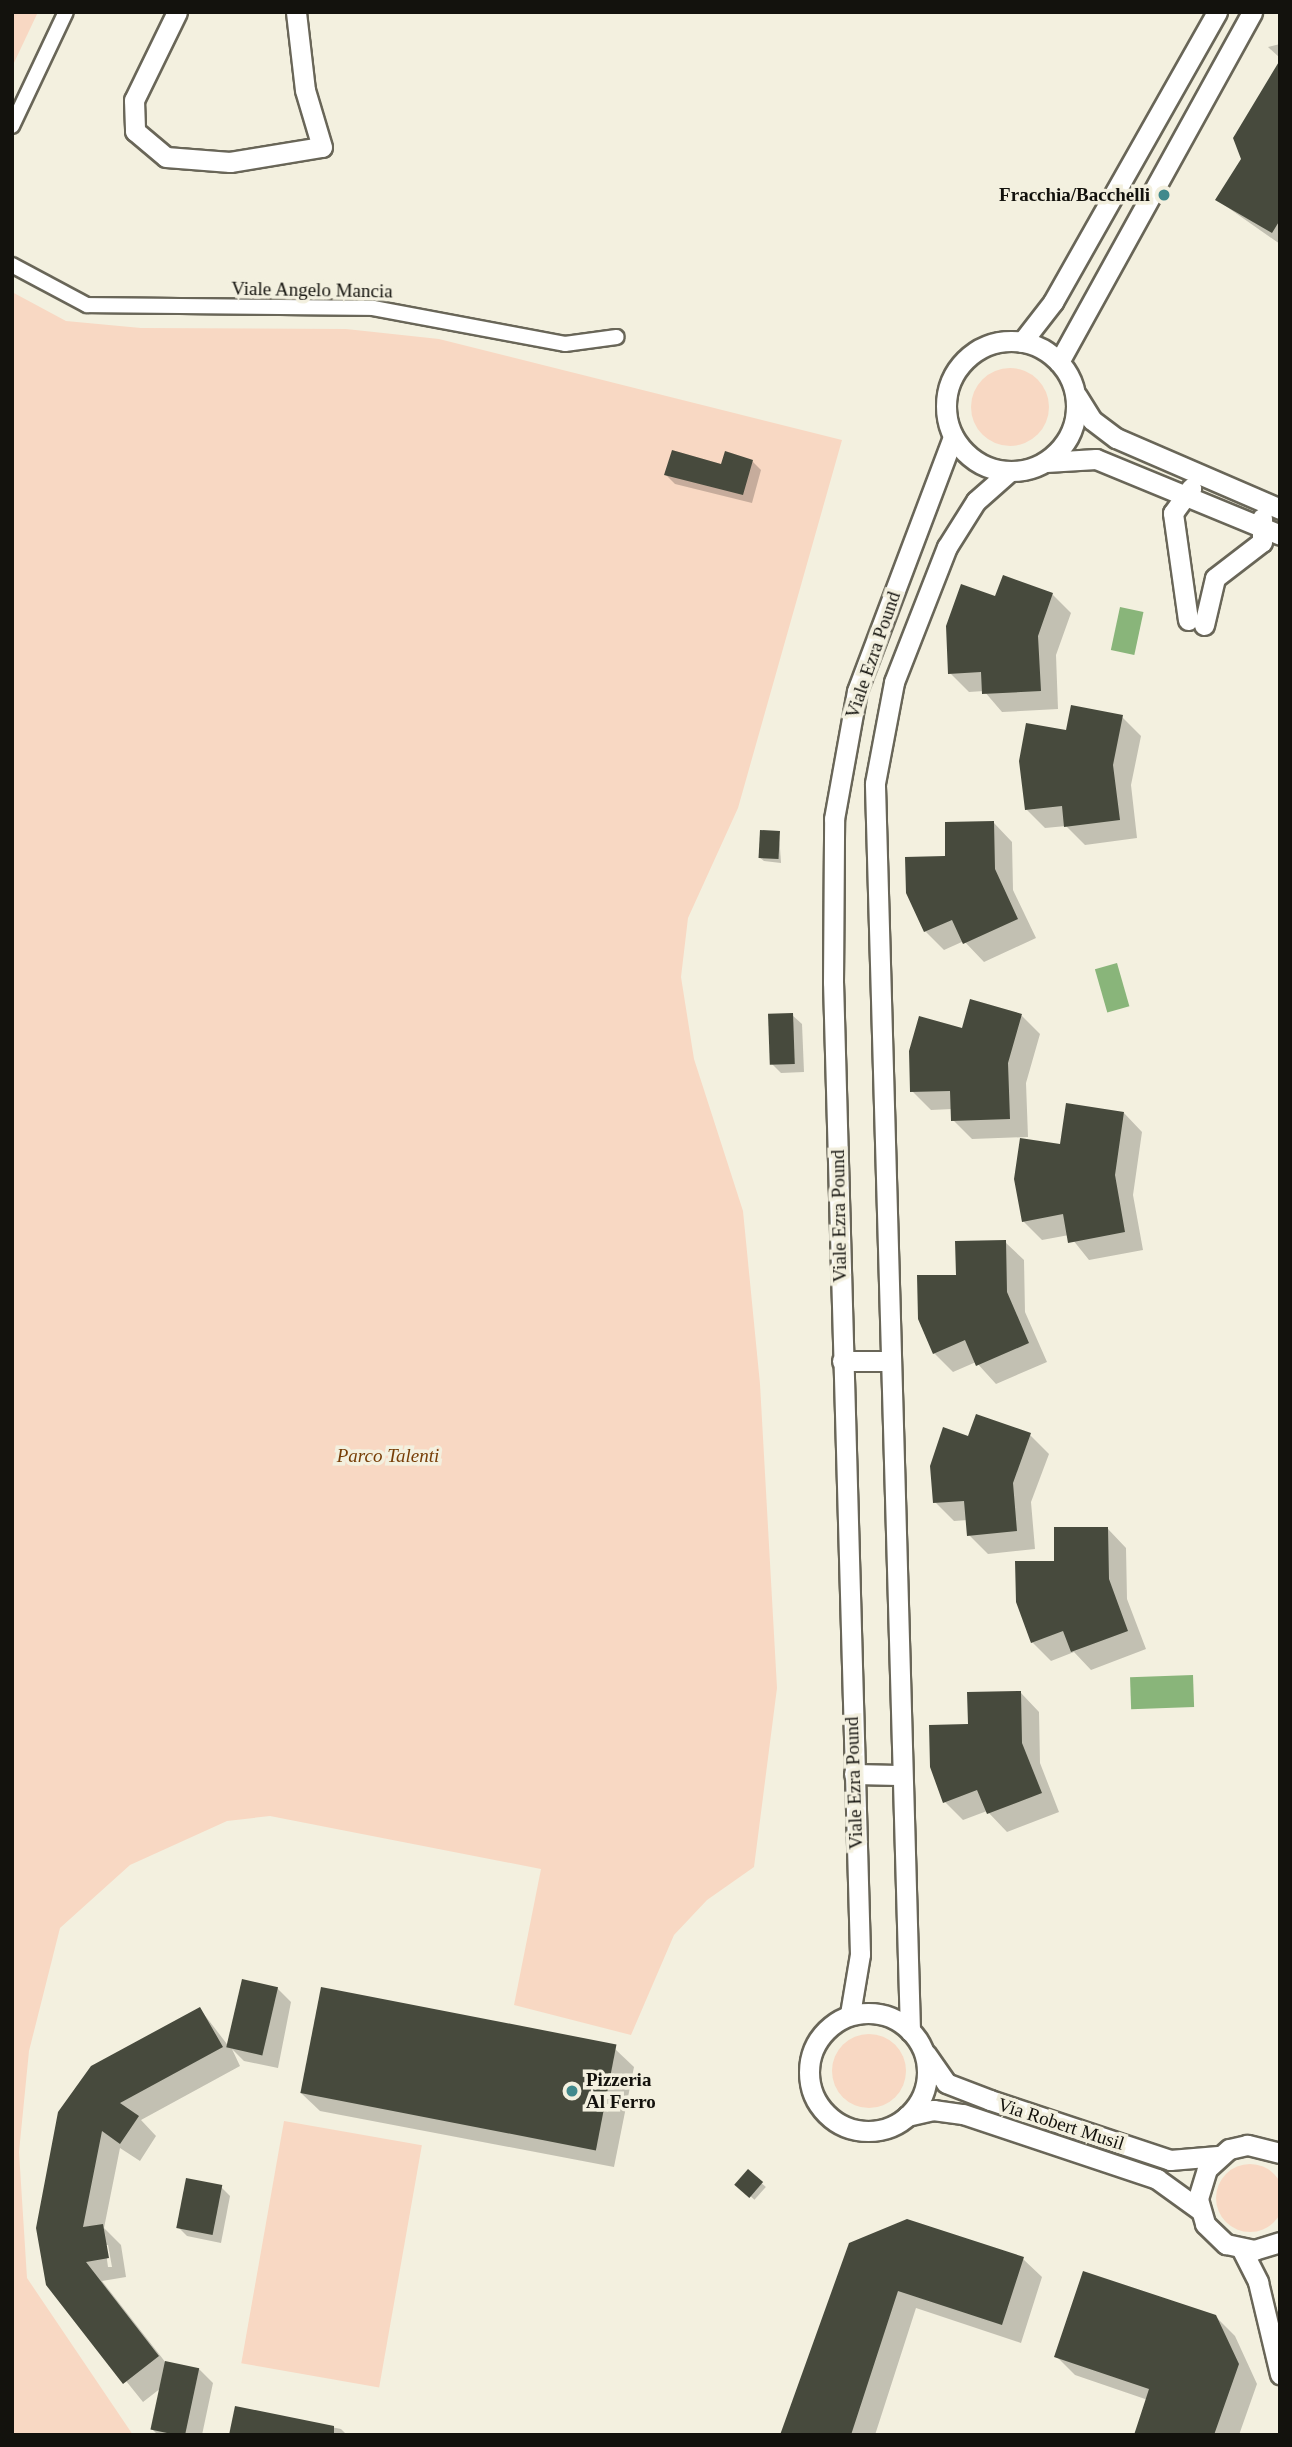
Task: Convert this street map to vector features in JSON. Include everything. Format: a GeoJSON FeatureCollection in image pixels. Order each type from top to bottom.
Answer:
{"type":"FeatureCollection","features":[{"type":"Feature","properties":{"kind":"street"},"geometry":{"type":"LineString","coordinates":[[12,126],[66,12]]}},
{"type":"Feature","properties":{"kind":"street"},"geometry":{"type":"LineString","coordinates":[[177,12],[134,100],[135,131],[166,157],[230,162],[322,147],[305,90],[296,12]]}},
{"type":"Feature","properties":{"kind":"street"},"geometry":{"type":"LineString","coordinates":[[1022,342],[1053,302],[1217,12]]}},
{"type":"Feature","properties":{"kind":"street"},"geometry":{"type":"LineString","coordinates":[[1059,362],[1252,12]]}},
{"type":"Feature","properties":{"kind":"street","name":"Viale Angelo Mancia"},"geometry":{"type":"LineString","coordinates":[[12,265],[87,305],[373,308],[565,345],[617,337]]}},
{"type":"Feature","properties":{"kind":"street"},"geometry":{"type":"LineString","coordinates":[[1271,532],[1097,459],[1045,462],[1009,472],[975,460],[953,437],[946,402],[961,365],[995,343],[1022,342],[1059,362],[1075,393],[1107,433],[1280,509]]}},
{"type":"Feature","properties":{"kind":"street"},"geometry":{"type":"LineString","coordinates":[[1045,462],[1071,432],[1075,393]]}},
{"type":"Feature","properties":{"kind":"street","name":"Viale Ezra Pound"},"geometry":{"type":"LineString","coordinates":[[850,2014],[860,1972],[842,1361],[832,879],[839,781],[857,691],[953,437]]}},
{"type":"Feature","properties":{"kind":"street","name":"Viale Ezra Pound"},"geometry":{"type":"LineString","coordinates":[[910,2031],[899,1775],[887,1361],[874,835],[878,756],[894,682],[947,547],[976,501],[1009,472]]}},
{"type":"Feature","properties":{"kind":"street"},"geometry":{"type":"LineString","coordinates":[[1205,477],[1182,494],[1174,513],[1196,622],[1215,578],[1260,544],[1271,532]]}},
{"type":"Feature","properties":{"kind":"street"},"geometry":{"type":"LineString","coordinates":[[1260,499],[1271,532]]}},
{"type":"Feature","properties":{"kind":"street"},"geometry":{"type":"LineString","coordinates":[[842,1361],[887,1361]]}},
{"type":"Feature","properties":{"kind":"street"},"geometry":{"type":"LineString","coordinates":[[854,1774],[899,1775]]}},
{"type":"Feature","properties":{"kind":"street"},"geometry":{"type":"LineString","coordinates":[[850,2014],[887,2015],[910,2031],[922,2048],[926,2082],[907,2116],[866,2130],[843,2125],[821,2108],[810,2077],[812,2055],[827,2030],[850,2014]]}},
{"type":"Feature","properties":{"kind":"street","name":"Via Robert Musil"},"geometry":{"type":"LineString","coordinates":[[922,2048],[942,2080],[958,2089],[1170,2160],[1218,2156],[1247,2145],[1274,2148]]}},
{"type":"Feature","properties":{"kind":"street","name":"Via Robert Musil"},"geometry":{"type":"LineString","coordinates":[[907,2116],[933,2110],[962,2114],[1157,2179],[1200,2210],[1215,2236],[1242,2250]]}},
{"type":"Feature","properties":{"kind":"street"},"geometry":{"type":"LineString","coordinates":[[1200,2210],[1200,2182],[1218,2156]]}},
{"type":"Feature","properties":{"kind":"street"},"geometry":{"type":"LineString","coordinates":[[1280,2242],[1242,2250],[1258,2283],[1280,2374]]}},
{"type":"Feature","properties":{"kind":"green space"},"geometry":{"type":"Polygon","coordinates":[[[12,12],[38,12],[12,67],[12,12]]]}},
{"type":"Feature","properties":{"kind":"green space","name":"Parco Talenti"},"geometry":{"type":"Polygon","coordinates":[[[12,292],[66,321],[141,328],[346,329],[439,339],[842,440],[738,808],[688,918],[681,977],[694,1059],[743,1211],[760,1384],[777,1688],[754,1867],[707,1900],[674,1935],[631,2035],[514,2005],[541,1869],[270,1816],[227,1821],[130,1865],[60,1928],[29,2051],[19,2152],[27,2278],[133,2435],[12,2435],[12,292]]]}},
{"type":"Feature","properties":{"kind":"green space"},"geometry":{"type":"Polygon","coordinates":[[[1010,368],[1025,371],[1042,385],[1049,407],[1046,422],[1032,439],[1010,446],[995,443],[978,429],[971,407],[974,392],[988,375],[1010,368]]]}},
{"type":"Feature","properties":{"kind":"green space"},"geometry":{"type":"Polygon","coordinates":[[[869,2034],[883,2037],[895,2045],[903,2057],[906,2071],[903,2085],[895,2097],[883,2105],[869,2108],[855,2105],[843,2097],[835,2085],[832,2071],[835,2057],[843,2045],[855,2037],[869,2034]]]}},
{"type":"Feature","properties":{"kind":"green space"},"geometry":{"type":"Polygon","coordinates":[[[284,2121],[422,2145],[379,2388],[241,2363],[284,2121]]]}},
{"type":"Feature","properties":{"kind":"green space"},"geometry":{"type":"Polygon","coordinates":[[[1257,2164],[1278,2179],[1284,2191],[1282,2211],[1274,2222],[1257,2232],[1243,2232],[1226,2222],[1218,2211],[1216,2191],[1226,2174],[1237,2166],[1257,2164]]]}},
{"type":"Feature","properties":{"kind":"shaded area"},"geometry":{"type":"Polygon","coordinates":[[[1120,607],[1143,612],[1134,655],[1111,650],[1120,607]]]}},
{"type":"Feature","properties":{"kind":"shaded area"},"geometry":{"type":"Polygon","coordinates":[[[1117,963],[1129,1006],[1107,1013],[1095,969],[1117,963]]]}},
{"type":"Feature","properties":{"kind":"shaded area"},"geometry":{"type":"Polygon","coordinates":[[[1193,1675],[1194,1707],[1131,1709],[1130,1677],[1193,1675]]]}},
{"type":"Feature","properties":{"kind":"building"},"geometry":{"type":"Polygon","coordinates":[[[1280,60],[1280,220],[1272,233],[1215,200],[1241,159],[1233,138],[1280,60]]]}},
{"type":"Feature","properties":{"kind":"building"},"geometry":{"type":"Polygon","coordinates":[[[672,450],[721,464],[725,451],[753,460],[743,495],[664,475],[672,450]]]}},
{"type":"Feature","properties":{"kind":"building"},"geometry":{"type":"Polygon","coordinates":[[[1003,575],[1053,593],[1038,636],[1041,691],[982,694],[981,672],[948,674],[946,626],[961,584],[995,596],[1003,575]]]}},
{"type":"Feature","properties":{"kind":"building"},"geometry":{"type":"Polygon","coordinates":[[[1071,705],[1123,715],[1113,765],[1120,820],[1064,827],[1062,806],[1025,810],[1019,761],[1026,723],[1066,730],[1071,705]]]}},
{"type":"Feature","properties":{"kind":"building"},"geometry":{"type":"Polygon","coordinates":[[[994,821],[995,869],[1018,919],[963,944],[952,920],[924,932],[906,893],[905,857],[945,856],[945,822],[994,821]]]}},
{"type":"Feature","properties":{"kind":"building"},"geometry":{"type":"Polygon","coordinates":[[[760,830],[780,831],[779,859],[759,858],[760,830]]]}},
{"type":"Feature","properties":{"kind":"building"},"geometry":{"type":"Polygon","coordinates":[[[970,999],[1022,1014],[1008,1063],[1010,1119],[951,1121],[950,1091],[910,1092],[909,1051],[919,1016],[962,1028],[970,999]]]}},
{"type":"Feature","properties":{"kind":"building"},"geometry":{"type":"Polygon","coordinates":[[[793,1013],[795,1064],[770,1065],[768,1014],[793,1013]]]}},
{"type":"Feature","properties":{"kind":"building"},"geometry":{"type":"Polygon","coordinates":[[[1066,1103],[1124,1112],[1115,1175],[1125,1232],[1068,1243],[1063,1214],[1022,1222],[1014,1179],[1020,1138],[1060,1144],[1066,1103]]]}},
{"type":"Feature","properties":{"kind":"building"},"geometry":{"type":"Polygon","coordinates":[[[1006,1240],[1007,1292],[1029,1343],[976,1366],[965,1340],[933,1354],[918,1319],[917,1275],[956,1275],[955,1241],[1006,1240]]]}},
{"type":"Feature","properties":{"kind":"building"},"geometry":{"type":"Polygon","coordinates":[[[976,1414],[1031,1433],[1013,1483],[1017,1531],[967,1536],[964,1501],[933,1503],[930,1466],[943,1427],[968,1436],[976,1414]]]}},
{"type":"Feature","properties":{"kind":"building"},"geometry":{"type":"Polygon","coordinates":[[[1054,1527],[1108,1527],[1109,1579],[1128,1631],[1071,1652],[1063,1631],[1031,1643],[1016,1602],[1015,1561],[1054,1561],[1054,1527]]]}},
{"type":"Feature","properties":{"kind":"building"},"geometry":{"type":"Polygon","coordinates":[[[1021,1691],[1022,1743],[1042,1793],[987,1814],[977,1790],[943,1803],[930,1767],[929,1725],[968,1724],[967,1692],[1021,1691]]]}},
{"type":"Feature","properties":{"kind":"building"},"geometry":{"type":"Polygon","coordinates":[[[242,1979],[278,1987],[262,2056],[226,2047],[242,1979]]]}},
{"type":"Feature","properties":{"kind":"building"},"geometry":{"type":"Polygon","coordinates":[[[321,1987],[616,2044],[596,2150],[300,2093],[321,1987]]]}},
{"type":"Feature","properties":{"kind":"building"},"geometry":{"type":"Polygon","coordinates":[[[200,2007],[223,2047],[120,2103],[139,2116],[120,2144],[102,2131],[83,2227],[103,2224],[109,2258],[86,2262],[159,2356],[123,2384],[46,2285],[36,2228],[58,2112],[91,2066],[200,2007]]]}},
{"type":"Feature","properties":{"kind":"building"},"geometry":{"type":"Polygon","coordinates":[[[748,2169],[763,2182],[749,2198],[734,2185],[748,2169]]]}},
{"type":"Feature","properties":{"kind":"building"},"geometry":{"type":"Polygon","coordinates":[[[186,2178],[222,2185],[213,2235],[176,2228],[186,2178]]]}},
{"type":"Feature","properties":{"kind":"building"},"geometry":{"type":"Polygon","coordinates":[[[907,2219],[1024,2257],[1002,2325],[898,2291],[851,2435],[780,2435],[849,2243],[907,2219]]]}},
{"type":"Feature","properties":{"kind":"building"},"geometry":{"type":"Polygon","coordinates":[[[1083,2271],[1216,2315],[1239,2364],[1214,2435],[1134,2435],[1149,2389],[1054,2357],[1083,2271]]]}},
{"type":"Feature","properties":{"kind":"building"},"geometry":{"type":"Polygon","coordinates":[[[165,2361],[199,2368],[185,2435],[150,2429],[165,2361]]]}},
{"type":"Feature","properties":{"kind":"building"},"geometry":{"type":"Polygon","coordinates":[[[235,2406],[334,2426],[334,2435],[229,2435],[235,2406]]]}},
{"type":"Feature","properties":{"kind":"place","name":"Fracchia/Bacchelli"},"geometry":{"type":"Point","coordinates":[1164,195]}},
{"type":"Feature","properties":{"kind":"place","name":"Pizzeria Al Ferro"},"geometry":{"type":"Point","coordinates":[572,2091]}}]}
